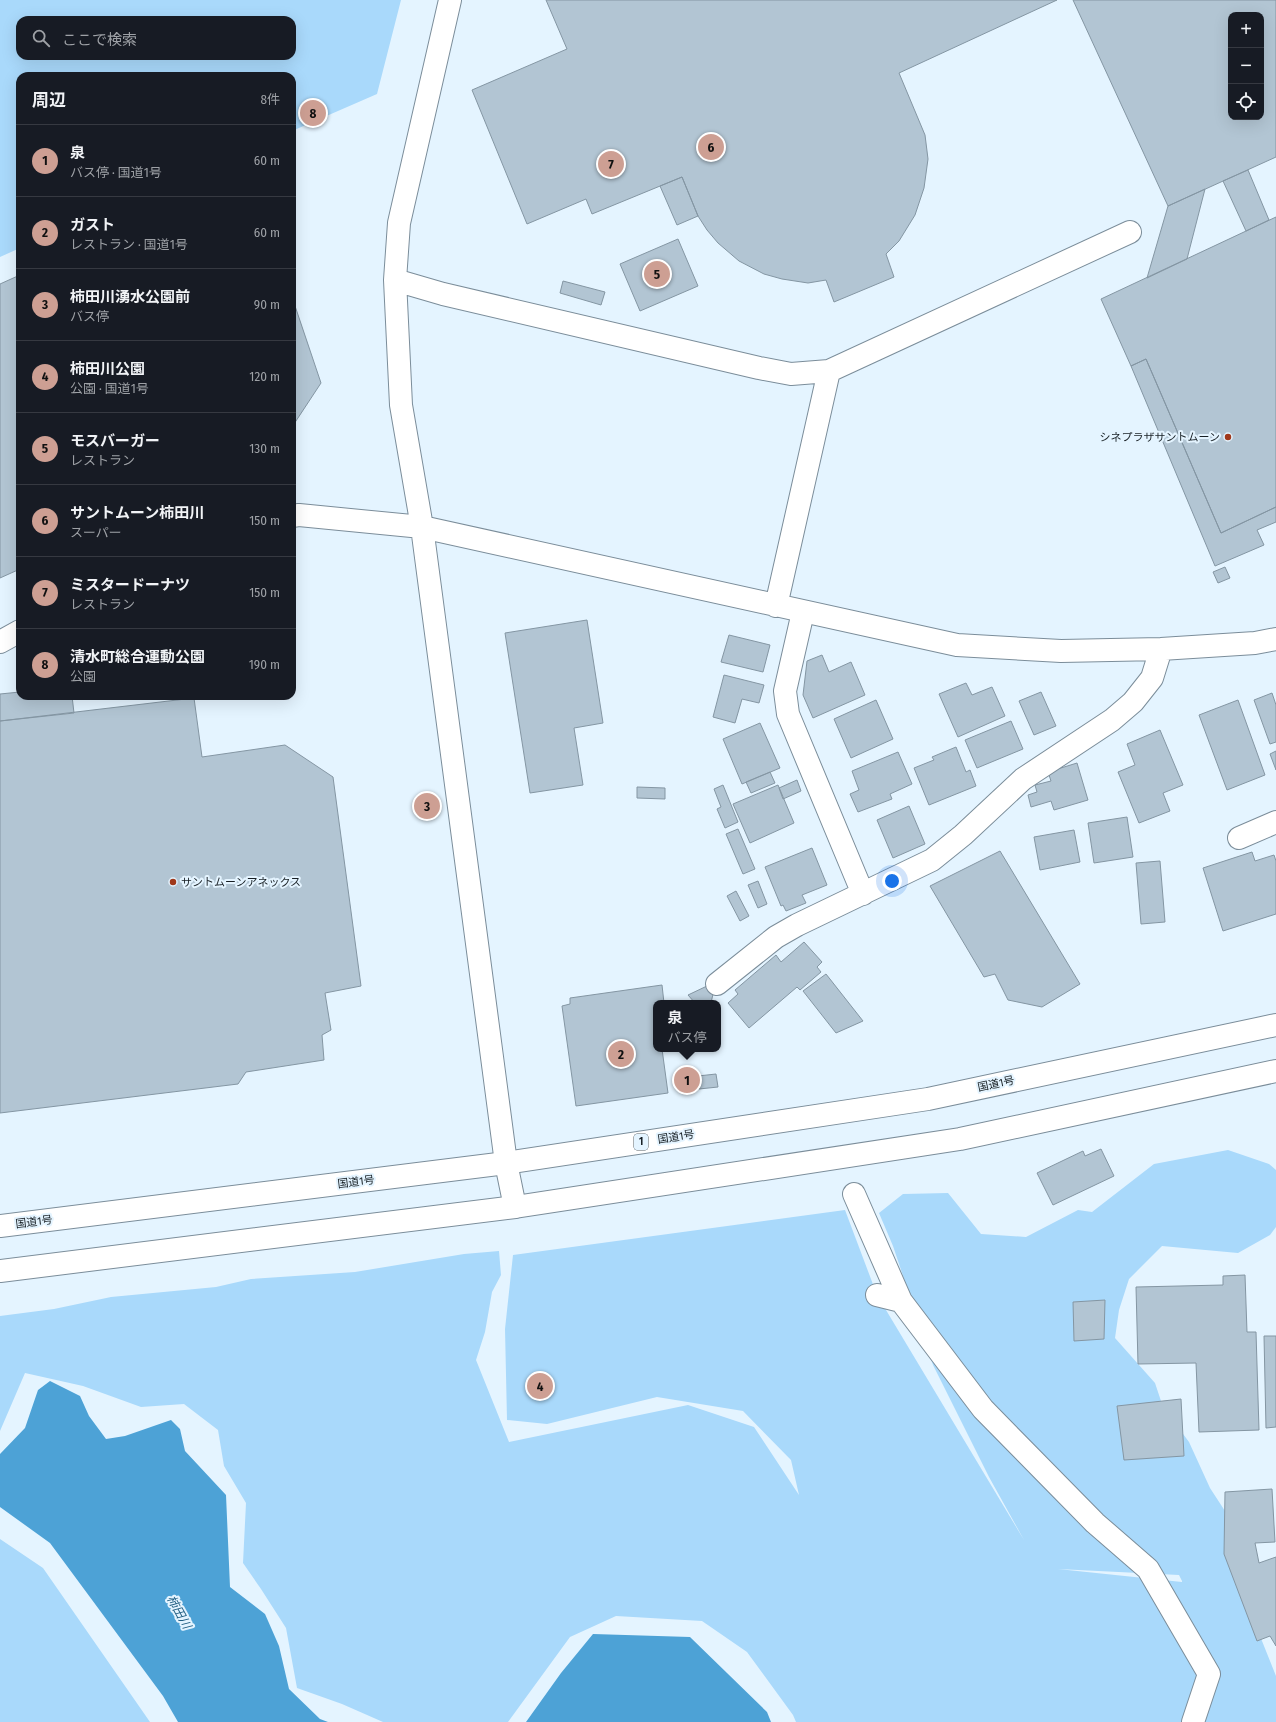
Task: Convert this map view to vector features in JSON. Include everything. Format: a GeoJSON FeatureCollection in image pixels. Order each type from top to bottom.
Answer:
{"type":"FeatureCollection","features":[{"type":"Feature","properties":{"kind":"main road"},"geometry":{"type":"LineString","coordinates":[[450,0],[399,223],[395,280],[401,405],[422,527],[506,1163],[515,1207]]}},
{"type":"Feature","properties":{"kind":"main road"},"geometry":{"type":"LineString","coordinates":[[395,280],[450,296],[759,368],[791,374],[829,371],[1130,232]]}},
{"type":"Feature","properties":{"kind":"main road"},"geometry":{"type":"LineString","coordinates":[[776,606],[829,371]]}},
{"type":"Feature","properties":{"kind":"main road"},"geometry":{"type":"LineString","coordinates":[[296,515],[422,527],[957,645],[1061,651],[1161,650],[1255,643],[1276,639]]}},
{"type":"Feature","properties":{"kind":"main road"},"geometry":{"type":"LineString","coordinates":[[803,612],[785,690],[788,714],[863,894]]}},
{"type":"Feature","properties":{"kind":"main road"},"geometry":{"type":"LineString","coordinates":[[0,642],[16,633]]}},
{"type":"Feature","properties":{"kind":"main road"},"geometry":{"type":"LineString","coordinates":[[718,984],[776,937],[797,925],[932,860],[963,835],[1023,779],[1112,720],[1133,702],[1152,678],[1161,650]]}},
{"type":"Feature","properties":{"kind":"main road"},"geometry":{"type":"LineString","coordinates":[[1239,838],[1276,822]]}},
{"type":"Feature","properties":{"kind":"main road","name":"国道1号"},"geometry":{"type":"LineString","coordinates":[[0,1226],[506,1163],[928,1099],[1276,1025]]}},
{"type":"Feature","properties":{"kind":"main road"},"geometry":{"type":"LineString","coordinates":[[0,1270],[515,1207],[960,1139],[1276,1071]]}},
{"type":"Feature","properties":{"kind":"main road"},"geometry":{"type":"LineString","coordinates":[[854,1194],[901,1301],[983,1409],[1095,1523],[1148,1569],[1210,1674],[1193,1722]]}},
{"type":"Feature","properties":{"kind":"main road"},"geometry":{"type":"LineString","coordinates":[[877,1295],[901,1301]]}},
{"type":"Feature","properties":{"kind":"shaded area"},"geometry":{"type":"Polygon","coordinates":[[[0,0],[401,0],[377,94],[296,129],[296,72],[16,72],[16,250],[0,257],[0,0]]]}},
{"type":"Feature","properties":{"kind":"shaded area"},"geometry":{"type":"Polygon","coordinates":[[[1228,1150],[1269,1164],[1276,1170],[1276,1227],[1270,1235],[1238,1253],[1162,1246],[1129,1279],[1119,1310],[1115,1338],[1155,1383],[1163,1407],[1189,1442],[1210,1488],[1238,1531],[1256,1626],[1276,1676],[1276,1722],[796,1722],[793,1715],[747,1652],[702,1621],[616,1616],[570,1637],[508,1722],[383,1722],[342,1704],[297,1688],[286,1628],[243,1563],[246,1503],[224,1466],[218,1430],[184,1404],[141,1407],[83,1386],[25,1373],[0,1431],[0,1316],[54,1309],[111,1297],[216,1287],[251,1279],[355,1272],[464,1254],[499,1251],[501,1275],[492,1292],[485,1332],[476,1360],[509,1442],[688,1405],[754,1427],[799,1495],[791,1460],[743,1411],[657,1397],[547,1424],[507,1420],[505,1329],[513,1255],[845,1210],[877,1295],[1024,1540],[989,1477],[933,1365],[893,1246],[879,1213],[903,1194],[948,1193],[981,1234],[1026,1237],[1078,1210],[1092,1212],[1154,1164],[1228,1150]],[[1058,1569],[1182,1582],[1179,1575],[1058,1569]]]}},
{"type":"Feature","properties":{"kind":"shaded area"},"geometry":{"type":"Polygon","coordinates":[[[0,1539],[43,1568],[150,1722],[0,1722],[0,1539]]]}},
{"type":"Feature","properties":{"kind":"water","name":"柿田川"},"geometry":{"type":"Polygon","coordinates":[[[50,1381],[80,1396],[89,1416],[106,1439],[125,1436],[171,1420],[180,1429],[185,1451],[226,1495],[230,1587],[265,1614],[279,1646],[289,1689],[320,1719],[328,1722],[178,1722],[163,1696],[50,1543],[0,1507],[0,1454],[25,1428],[38,1390],[50,1381]]]}},
{"type":"Feature","properties":{"kind":"water"},"geometry":{"type":"Polygon","coordinates":[[[593,1634],[690,1637],[767,1712],[771,1722],[526,1722],[561,1673],[593,1634]]]}},
{"type":"Feature","properties":{"kind":"building"},"geometry":{"type":"Polygon","coordinates":[[[546,0],[1057,0],[899,73],[925,135],[928,159],[924,188],[915,215],[899,241],[886,254],[894,277],[834,302],[826,280],[808,283],[782,279],[764,274],[739,261],[718,243],[707,230],[698,216],[682,177],[592,214],[586,199],[527,224],[472,90],[567,49],[546,0]]]}},
{"type":"Feature","properties":{"kind":"building"},"geometry":{"type":"Polygon","coordinates":[[[1073,0],[1276,0],[1276,157],[1168,206],[1073,0]]]}},
{"type":"Feature","properties":{"kind":"building"},"geometry":{"type":"Polygon","coordinates":[[[1248,170],[1269,220],[1246,231],[1223,181],[1248,170]]]}},
{"type":"Feature","properties":{"kind":"building"},"geometry":{"type":"Polygon","coordinates":[[[682,177],[698,216],[677,225],[660,186],[682,177]]]}},
{"type":"Feature","properties":{"kind":"building"},"geometry":{"type":"Polygon","coordinates":[[[1205,189],[1187,259],[1147,278],[1168,206],[1205,189]]]}},
{"type":"Feature","properties":{"kind":"building","name":"シネプラザサントムーン"},"geometry":{"type":"Polygon","coordinates":[[[1276,217],[1276,507],[1221,533],[1146,359],[1131,366],[1101,299],[1276,217]]]}},
{"type":"Feature","properties":{"kind":"building"},"geometry":{"type":"Polygon","coordinates":[[[678,239],[698,286],[640,311],[620,264],[678,239]]]}},
{"type":"Feature","properties":{"kind":"building"},"geometry":{"type":"Polygon","coordinates":[[[16,277],[16,571],[0,578],[0,284],[16,277]]]}},
{"type":"Feature","properties":{"kind":"building"},"geometry":{"type":"Polygon","coordinates":[[[563,281],[605,292],[601,305],[560,293],[563,281]]]}},
{"type":"Feature","properties":{"kind":"building"},"geometry":{"type":"Polygon","coordinates":[[[296,309],[321,383],[296,421],[296,309]]]}},
{"type":"Feature","properties":{"kind":"building"},"geometry":{"type":"Polygon","coordinates":[[[1146,359],[1221,533],[1276,507],[1276,522],[1257,530],[1264,545],[1215,566],[1131,366],[1146,359]]]}},
{"type":"Feature","properties":{"kind":"building"},"geometry":{"type":"Polygon","coordinates":[[[1225,567],[1230,578],[1218,583],[1213,572],[1225,567]]]}},
{"type":"Feature","properties":{"kind":"building"},"geometry":{"type":"Polygon","coordinates":[[[587,620],[603,723],[574,728],[583,785],[530,793],[505,633],[587,620]]]}},
{"type":"Feature","properties":{"kind":"building"},"geometry":{"type":"Polygon","coordinates":[[[729,635],[770,645],[763,672],[721,662],[729,635]]]}},
{"type":"Feature","properties":{"kind":"building"},"geometry":{"type":"Polygon","coordinates":[[[822,655],[829,672],[851,662],[865,695],[813,718],[803,695],[807,661],[822,655]]]}},
{"type":"Feature","properties":{"kind":"building"},"geometry":{"type":"Polygon","coordinates":[[[724,675],[764,685],[759,703],[742,699],[735,723],[713,717],[724,675]]]}},
{"type":"Feature","properties":{"kind":"building"},"geometry":{"type":"Polygon","coordinates":[[[966,683],[972,695],[992,687],[1005,716],[958,737],[939,694],[966,683]]]}},
{"type":"Feature","properties":{"kind":"building"},"geometry":{"type":"Polygon","coordinates":[[[16,692],[16,700],[72,700],[74,713],[0,721],[0,694],[16,692]]]}},
{"type":"Feature","properties":{"kind":"building"},"geometry":{"type":"Polygon","coordinates":[[[1041,692],[1056,726],[1034,735],[1019,701],[1041,692]]]}},
{"type":"Feature","properties":{"kind":"building"},"geometry":{"type":"Polygon","coordinates":[[[1272,693],[1276,705],[1276,742],[1270,744],[1254,700],[1272,693]]]}},
{"type":"Feature","properties":{"kind":"building","name":"サントムーンアネックス"},"geometry":{"type":"Polygon","coordinates":[[[177,700],[194,700],[202,757],[285,745],[333,777],[361,986],[325,993],[331,1030],[322,1035],[324,1060],[246,1072],[238,1084],[0,1113],[0,721],[177,700]]]}},
{"type":"Feature","properties":{"kind":"building"},"geometry":{"type":"Polygon","coordinates":[[[876,700],[893,739],[851,758],[834,719],[876,700]]]}},
{"type":"Feature","properties":{"kind":"building"},"geometry":{"type":"Polygon","coordinates":[[[1238,700],[1265,775],[1227,790],[1199,715],[1238,700]]]}},
{"type":"Feature","properties":{"kind":"building"},"geometry":{"type":"Polygon","coordinates":[[[1011,721],[1023,749],[977,768],[965,740],[1011,721]]]}},
{"type":"Feature","properties":{"kind":"building"},"geometry":{"type":"Polygon","coordinates":[[[760,723],[780,768],[742,784],[723,739],[760,723]]]}},
{"type":"Feature","properties":{"kind":"building"},"geometry":{"type":"Polygon","coordinates":[[[1160,730],[1183,785],[1163,793],[1170,811],[1139,823],[1118,772],[1135,765],[1127,744],[1160,730]]]}},
{"type":"Feature","properties":{"kind":"building"},"geometry":{"type":"Polygon","coordinates":[[[956,747],[966,772],[970,770],[976,786],[929,805],[914,768],[934,760],[932,757],[956,747]]]}},
{"type":"Feature","properties":{"kind":"building"},"geometry":{"type":"Polygon","coordinates":[[[1276,751],[1276,770],[1270,754],[1276,751]]]}},
{"type":"Feature","properties":{"kind":"building"},"geometry":{"type":"Polygon","coordinates":[[[898,752],[912,784],[890,794],[892,799],[858,812],[850,794],[859,790],[852,771],[898,752]]]}},
{"type":"Feature","properties":{"kind":"building"},"geometry":{"type":"Polygon","coordinates":[[[1077,763],[1088,800],[1054,810],[1051,801],[1031,807],[1028,795],[1037,792],[1035,785],[1051,781],[1048,772],[1077,763]]]}},
{"type":"Feature","properties":{"kind":"building"},"geometry":{"type":"Polygon","coordinates":[[[770,772],[775,783],[751,793],[746,782],[770,772]]]}},
{"type":"Feature","properties":{"kind":"building"},"geometry":{"type":"Polygon","coordinates":[[[797,780],[801,791],[783,799],[779,788],[797,780]]]}},
{"type":"Feature","properties":{"kind":"building"},"geometry":{"type":"Polygon","coordinates":[[[723,785],[738,822],[725,828],[717,809],[721,807],[714,789],[723,785]]]}},
{"type":"Feature","properties":{"kind":"building"},"geometry":{"type":"Polygon","coordinates":[[[778,785],[794,823],[750,843],[733,804],[778,785]]]}},
{"type":"Feature","properties":{"kind":"building"},"geometry":{"type":"Polygon","coordinates":[[[637,787],[665,788],[665,799],[637,798],[637,787]]]}},
{"type":"Feature","properties":{"kind":"building"},"geometry":{"type":"Polygon","coordinates":[[[909,806],[925,844],[893,858],[877,820],[909,806]]]}},
{"type":"Feature","properties":{"kind":"building"},"geometry":{"type":"Polygon","coordinates":[[[1127,817],[1133,857],[1094,863],[1088,823],[1127,817]]]}},
{"type":"Feature","properties":{"kind":"building"},"geometry":{"type":"Polygon","coordinates":[[[738,829],[755,869],[743,874],[726,834],[738,829]]]}},
{"type":"Feature","properties":{"kind":"building"},"geometry":{"type":"Polygon","coordinates":[[[1074,830],[1080,862],[1040,870],[1034,837],[1074,830]]]}},
{"type":"Feature","properties":{"kind":"building"},"geometry":{"type":"Polygon","coordinates":[[[812,848],[827,885],[802,895],[806,903],[786,911],[783,905],[781,906],[765,867],[812,848]]]}},
{"type":"Feature","properties":{"kind":"building"},"geometry":{"type":"Polygon","coordinates":[[[1000,851],[1080,984],[1042,1007],[1008,1000],[995,974],[984,977],[930,886],[1000,851]]]}},
{"type":"Feature","properties":{"kind":"building"},"geometry":{"type":"Polygon","coordinates":[[[1252,852],[1255,861],[1274,855],[1276,861],[1276,914],[1223,931],[1203,868],[1252,852]]]}},
{"type":"Feature","properties":{"kind":"building"},"geometry":{"type":"Polygon","coordinates":[[[1160,861],[1165,922],[1141,924],[1136,863],[1160,861]]]}},
{"type":"Feature","properties":{"kind":"building"},"geometry":{"type":"Polygon","coordinates":[[[758,881],[767,904],[758,908],[748,885],[758,881]]]}},
{"type":"Feature","properties":{"kind":"building"},"geometry":{"type":"Polygon","coordinates":[[[736,891],[749,916],[740,921],[727,896],[736,891]]]}},
{"type":"Feature","properties":{"kind":"building"},"geometry":{"type":"Polygon","coordinates":[[[804,942],[822,962],[817,967],[821,972],[800,990],[797,987],[749,1028],[728,1003],[738,994],[735,990],[776,955],[781,962],[804,942]]]}},
{"type":"Feature","properties":{"kind":"building"},"geometry":{"type":"Polygon","coordinates":[[[826,974],[863,1021],[836,1033],[803,991],[826,974]]]}},
{"type":"Feature","properties":{"kind":"building"},"geometry":{"type":"Polygon","coordinates":[[[662,985],[664,1000],[653,1000],[653,1052],[662,1052],[668,1093],[576,1106],[562,1006],[570,1004],[570,998],[662,985]]]}},
{"type":"Feature","properties":{"kind":"building"},"geometry":{"type":"Polygon","coordinates":[[[707,986],[713,994],[712,1000],[692,1000],[688,995],[707,986]]]}},
{"type":"Feature","properties":{"kind":"building"},"geometry":{"type":"Polygon","coordinates":[[[716,1074],[718,1087],[699,1089],[698,1076],[716,1074]]]}},
{"type":"Feature","properties":{"kind":"building"},"geometry":{"type":"Polygon","coordinates":[[[1101,1149],[1114,1176],[1053,1205],[1037,1173],[1083,1151],[1085,1156],[1101,1149]]]}},
{"type":"Feature","properties":{"kind":"building"},"geometry":{"type":"Polygon","coordinates":[[[1245,1275],[1247,1332],[1256,1332],[1259,1430],[1199,1432],[1196,1363],[1138,1364],[1136,1287],[1223,1285],[1223,1276],[1245,1275]]]}},
{"type":"Feature","properties":{"kind":"building"},"geometry":{"type":"Polygon","coordinates":[[[1105,1300],[1104,1339],[1074,1341],[1073,1302],[1105,1300]]]}},
{"type":"Feature","properties":{"kind":"building"},"geometry":{"type":"Polygon","coordinates":[[[1264,1336],[1276,1336],[1276,1427],[1266,1428],[1264,1336]]]}},
{"type":"Feature","properties":{"kind":"building"},"geometry":{"type":"Polygon","coordinates":[[[1181,1399],[1184,1456],[1124,1460],[1117,1406],[1181,1399]]]}},
{"type":"Feature","properties":{"kind":"building"},"geometry":{"type":"Polygon","coordinates":[[[1272,1489],[1275,1542],[1255,1543],[1259,1563],[1276,1557],[1276,1646],[1270,1636],[1257,1641],[1224,1554],[1225,1492],[1272,1489]]]}},
{"type":"Feature","properties":{"kind":"place","name":"清水町総合運動公園"},"geometry":{"type":"Point","coordinates":[313,113]}},
{"type":"Feature","properties":{"kind":"place","name":"サントムーン柿田川"},"geometry":{"type":"Point","coordinates":[711,147]}},
{"type":"Feature","properties":{"kind":"place","name":"ミスタードーナツ"},"geometry":{"type":"Point","coordinates":[611,164]}},
{"type":"Feature","properties":{"kind":"place","name":"モスバーガー"},"geometry":{"type":"Point","coordinates":[657,274]}},
{"type":"Feature","properties":{"kind":"place","name":"シネプラザサントムーン"},"geometry":{"type":"Point","coordinates":[1228,437]}},
{"type":"Feature","properties":{"kind":"place","name":"柿田川湧水公園前"},"geometry":{"type":"Point","coordinates":[427,806]}},
{"type":"Feature","properties":{"kind":"place","name":"サントムーンアネックス"},"geometry":{"type":"Point","coordinates":[173,882]}},
{"type":"Feature","properties":{"kind":"place","name":"ガスト"},"geometry":{"type":"Point","coordinates":[621,1054]}},
{"type":"Feature","properties":{"kind":"place","name":"泉"},"geometry":{"type":"Point","coordinates":[687,1080]}},
{"type":"Feature","properties":{"kind":"place","name":"柿田川公園"},"geometry":{"type":"Point","coordinates":[540,1386]}}]}
